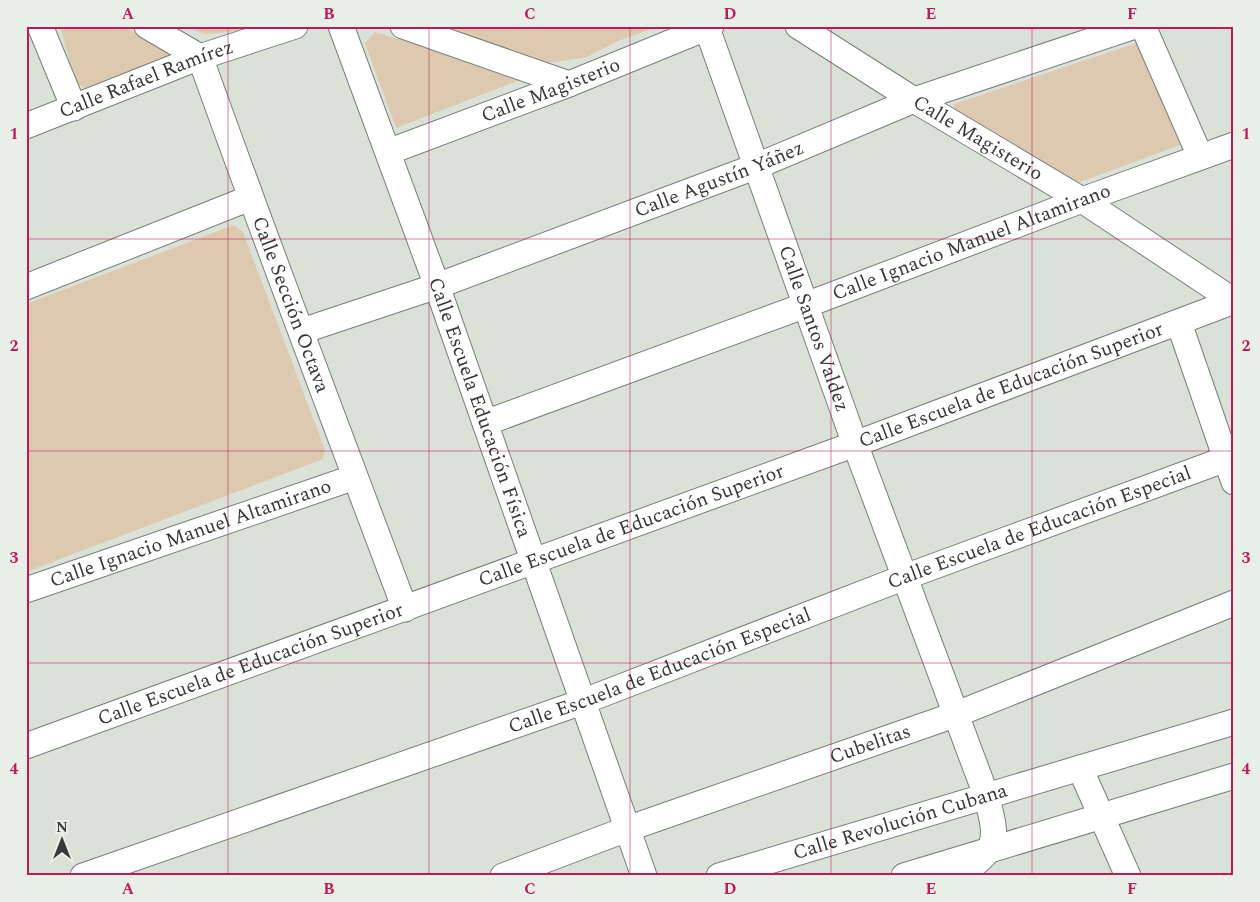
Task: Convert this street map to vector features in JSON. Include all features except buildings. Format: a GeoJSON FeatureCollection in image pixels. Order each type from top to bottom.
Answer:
{"type":"FeatureCollection","features":[{"type":"Feature","properties":{"kind":"street"},"geometry":{"type":"LineString","coordinates":[[40,26],[74,108]]}},
{"type":"Feature","properties":{"kind":"street"},"geometry":{"type":"LineString","coordinates":[[147,26],[200,57]]}},
{"type":"Feature","properties":{"kind":"street","name":"Calle Rafael Ramírez"},"geometry":{"type":"LineString","coordinates":[[26,126],[200,57],[295,26]]}},
{"type":"Feature","properties":{"kind":"street","name":"Calle Escuela Educación Física"},"geometry":{"type":"LineString","coordinates":[[341,26],[437,286],[644,876]]}},
{"type":"Feature","properties":{"kind":"street"},"geometry":{"type":"LineString","coordinates":[[403,26],[569,84]]}},
{"type":"Feature","properties":{"kind":"street","name":"Calle Magisterio"},"geometry":{"type":"LineString","coordinates":[[798,26],[914,100],[1082,200],[1234,301]]}},
{"type":"Feature","properties":{"kind":"street","name":"Calle Agustín Yáñez"},"geometry":{"type":"LineString","coordinates":[[302,331],[437,286],[757,166],[914,100],[1135,26]]}},
{"type":"Feature","properties":{"kind":"street"},"geometry":{"type":"LineString","coordinates":[[1143,26],[1200,156]]}},
{"type":"Feature","properties":{"kind":"street","name":"Calle Magisterio"},"geometry":{"type":"LineString","coordinates":[[388,152],[569,84],[709,27]]}},
{"type":"Feature","properties":{"kind":"street","name":"Calle Santos Valdez"},"geometry":{"type":"LineString","coordinates":[[709,27],[855,444],[986,795],[993,820],[993,838],[988,852]]}},
{"type":"Feature","properties":{"kind":"street","name":"Calle Sección Octava"},"geometry":{"type":"LineString","coordinates":[[200,57],[250,198],[302,331],[405,609]]}},
{"type":"Feature","properties":{"kind":"street","name":"Calle Ignacio Manuel Altamirano"},"geometry":{"type":"LineString","coordinates":[[485,422],[806,306],[1082,200],[1234,145]]}},
{"type":"Feature","properties":{"kind":"street"},"geometry":{"type":"LineString","coordinates":[[26,287],[250,198]]}},
{"type":"Feature","properties":{"kind":"street","name":"Calle Escuela de Educación Superior"},"geometry":{"type":"LineString","coordinates":[[29,738],[405,609],[855,444],[1234,301]]}},
{"type":"Feature","properties":{"kind":"street"},"geometry":{"type":"LineString","coordinates":[[1178,323],[1231,466]]}},
{"type":"Feature","properties":{"kind":"street","name":"Calle Escuela de Educación Especial"},"geometry":{"type":"LineString","coordinates":[[83,876],[582,702],[904,577],[1231,466]]}},
{"type":"Feature","properties":{"kind":"street","name":"Calle Ignacio Manuel Altamirano"},"geometry":{"type":"LineString","coordinates":[[26,590],[355,477]]}},
{"type":"Feature","properties":{"kind":"street","name":"Cubelitas"},"geometry":{"type":"LineString","coordinates":[[503,876],[627,829],[957,714],[1234,602]]}},
{"type":"Feature","properties":{"kind":"street","name":"Calle Revolución Cubana"},"geometry":{"type":"LineString","coordinates":[[719,876],[1234,722]]}},
{"type":"Feature","properties":{"kind":"street"},"geometry":{"type":"LineString","coordinates":[[1080,768],[1128,876]]}},
{"type":"Feature","properties":{"kind":"street"},"geometry":{"type":"LineString","coordinates":[[904,876],[1234,776]]}},
{"type":"Feature","properties":{"kind":"street"},"geometry":{"type":"LineString","coordinates":[[960,876],[988,852]]}},
{"type":"Feature","properties":{"kind":"shaded area"},"geometry":{"type":"Polygon","coordinates":[[[60,26],[122,26],[176,53],[84,88],[76,82],[60,26]]]}},
{"type":"Feature","properties":{"kind":"shaded area"},"geometry":{"type":"Polygon","coordinates":[[[182,26],[247,26],[241,31],[205,34],[182,26]]]}},
{"type":"Feature","properties":{"kind":"shaded area"},"geometry":{"type":"Polygon","coordinates":[[[447,26],[659,26],[618,41],[587,57],[548,63],[521,57],[447,26]]]}},
{"type":"Feature","properties":{"kind":"shaded area"},"geometry":{"type":"Polygon","coordinates":[[[375,32],[525,78],[396,128],[365,43],[375,32]]]}},
{"type":"Feature","properties":{"kind":"shaded area"},"geometry":{"type":"Polygon","coordinates":[[[1143,41],[1183,144],[1072,185],[954,113],[954,104],[1143,41]]]}},
{"type":"Feature","properties":{"kind":"shaded area"},"geometry":{"type":"Polygon","coordinates":[[[234,225],[243,232],[325,450],[323,459],[26,572],[26,304],[234,225]]]}}]}
